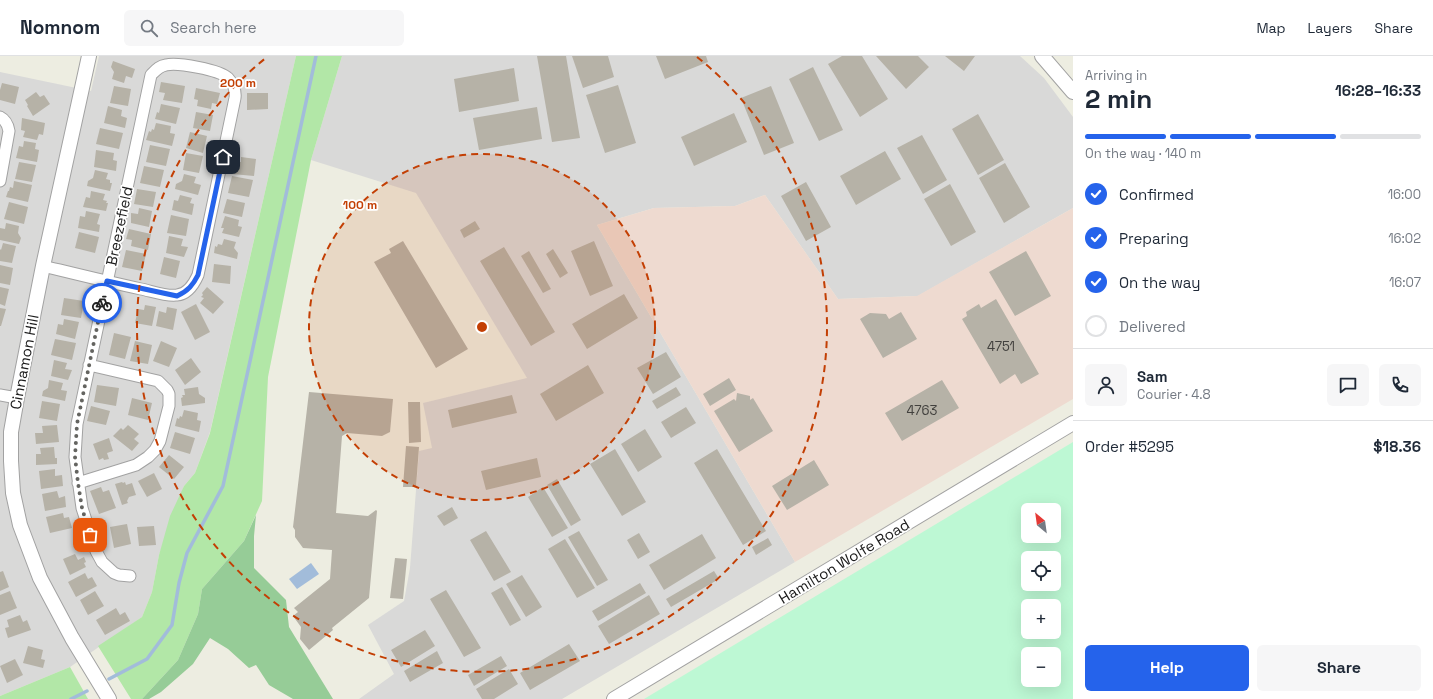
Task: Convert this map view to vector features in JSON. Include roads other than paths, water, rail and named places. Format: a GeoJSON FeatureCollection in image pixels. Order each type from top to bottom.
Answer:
{"type":"FeatureCollection","features":[{"type":"Feature","properties":{"kind":"street","name":"Cinnamon Hill"},"geometry":{"type":"LineString","coordinates":[[89,56],[43,266],[17,398],[12,432],[11,461],[13,493],[20,525],[40,578],[72,638],[109,699]]}},
{"type":"Feature","properties":{"kind":"street"},"geometry":{"type":"LineString","coordinates":[[1042,56],[1073,92]]}},
{"type":"Feature","properties":{"kind":"street","name":"Breezefield"},"geometry":{"type":"LineString","coordinates":[[107,281],[177,296],[185,292],[194,283],[198,275],[235,94],[233,84],[228,78],[219,72],[175,63],[160,67],[151,75],[89,365],[77,424],[75,457],[78,483],[82,508],[90,535],[102,562],[119,575],[130,576]]}},
{"type":"Feature","properties":{"kind":"street"},"geometry":{"type":"LineString","coordinates":[[0,181],[9,131],[8,125],[2,118]]}},
{"type":"Feature","properties":{"kind":"street"},"geometry":{"type":"LineString","coordinates":[[43,266],[107,281]]}},
{"type":"Feature","properties":{"kind":"street"},"geometry":{"type":"LineString","coordinates":[[78,483],[136,465],[148,457],[155,450],[160,441],[169,406],[169,394],[158,381],[89,365]]}},
{"type":"Feature","properties":{"kind":"street"},"geometry":{"type":"LineString","coordinates":[[0,396],[17,398]]}},
{"type":"Feature","properties":{"kind":"street","name":"Hamilton Wolfe Road"},"geometry":{"type":"LineString","coordinates":[[614,699],[1073,423]]}},
{"type":"Feature","properties":{"kind":"water"},"geometry":{"type":"Polygon","coordinates":[[[311,563],[319,574],[297,589],[289,579],[311,563]]]}},
{"type":"Feature","properties":{"kind":"waterway"},"geometry":{"type":"LineString","coordinates":[[109,679],[147,659],[172,625],[179,583],[187,553],[223,486],[316,56]]}},
{"type":"Feature","properties":{"kind":"waterway"},"geometry":{"type":"LineString","coordinates":[[71,699],[87,691]]}}]}
